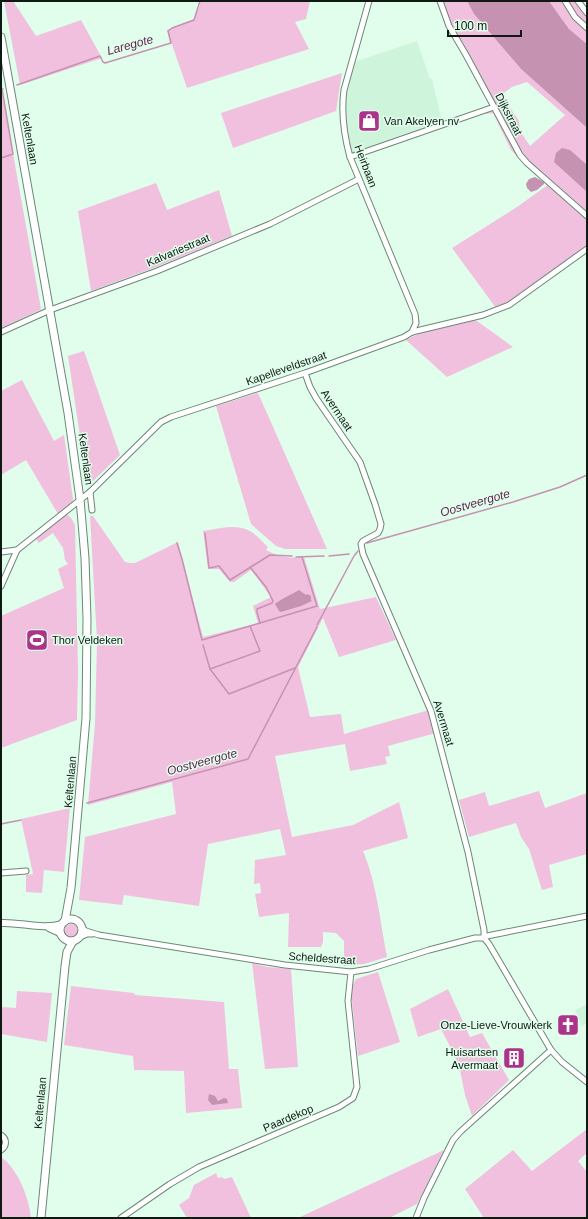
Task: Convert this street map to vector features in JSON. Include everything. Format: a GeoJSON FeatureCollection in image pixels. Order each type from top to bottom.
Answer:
{"type":"FeatureCollection","features":[{"type":"Feature","properties":{"kind":"main road","name":"Keltenlaan"},"geometry":{"type":"LineString","coordinates":[[1,37],[68,413],[80,499],[86,590],[87,663],[83,764],[71,888],[60,930],[64,944],[65,966]]}},
{"type":"Feature","properties":{"kind":"main road","name":"Keltenlaan"},"geometry":{"type":"LineString","coordinates":[[71,888],[72,908],[76,921],[82,928]]}},
{"type":"Feature","properties":{"kind":"main road"},"geometry":{"type":"LineString","coordinates":[[63,923],[70,920],[76,921]]}},
{"type":"Feature","properties":{"kind":"main road"},"geometry":{"type":"LineString","coordinates":[[61,935],[68,941],[73,941],[80,937],[82,928]]}},
{"type":"Feature","properties":{"kind":"main road","name":"Keltenlaan"},"geometry":{"type":"LineString","coordinates":[[41,1218],[65,966],[67,952],[73,941]]}},
{"type":"Feature","properties":{"kind":"street","name":"Heirbaan"},"geometry":{"type":"LineString","coordinates":[[369,1],[346,78],[342,100],[343,126],[350,157],[415,314],[416,323],[412,332]]}},
{"type":"Feature","properties":{"kind":"street","name":"Dijkstraat"},"geometry":{"type":"LineString","coordinates":[[440,1],[449,26],[516,150],[527,163],[587,216]]}},
{"type":"Feature","properties":{"kind":"street"},"geometry":{"type":"LineString","coordinates":[[564,1],[575,17],[587,28]]}},
{"type":"Feature","properties":{"kind":"street"},"geometry":{"type":"LineString","coordinates":[[578,1],[587,13]]}},
{"type":"Feature","properties":{"kind":"street"},"geometry":{"type":"LineString","coordinates":[[350,157],[494,107]]}},
{"type":"Feature","properties":{"kind":"street","name":"Kalvariestraat"},"geometry":{"type":"LineString","coordinates":[[1,332],[50,310],[157,271],[270,224],[359,179]]}},
{"type":"Feature","properties":{"kind":"street","name":"Kapelleveldstraat"},"geometry":{"type":"LineString","coordinates":[[17,550],[90,492],[154,428],[171,417],[304,373],[404,337],[412,332],[493,313],[509,305],[587,249]]}},
{"type":"Feature","properties":{"kind":"street","name":"Avermaat"},"geometry":{"type":"LineString","coordinates":[[304,373],[316,398],[360,462],[375,504],[381,524],[380,529],[378,533],[362,541],[361,544],[363,554],[431,711],[468,852],[484,930],[484,938],[490,944],[551,1050],[562,1062],[587,1082]]}},
{"type":"Feature","properties":{"kind":"street"},"geometry":{"type":"LineString","coordinates":[[90,492],[92,510]]}},
{"type":"Feature","properties":{"kind":"street"},"geometry":{"type":"LineString","coordinates":[[1,552],[17,550]]}},
{"type":"Feature","properties":{"kind":"street"},"geometry":{"type":"LineString","coordinates":[[1,586],[17,550]]}},
{"type":"Feature","properties":{"kind":"street"},"geometry":{"type":"LineString","coordinates":[[1,873],[26,871]]}},
{"type":"Feature","properties":{"kind":"street","name":"Scheldestraat"},"geometry":{"type":"LineString","coordinates":[[80,937],[87,934],[99,935],[285,965],[351,972],[369,969],[429,950],[475,938],[484,938],[487,936],[587,916]]}},
{"type":"Feature","properties":{"kind":"street"},"geometry":{"type":"LineString","coordinates":[[1,923],[15,922],[41,926],[54,930],[61,935]]}},
{"type":"Feature","properties":{"kind":"street"},"geometry":{"type":"LineString","coordinates":[[41,926],[52,926],[63,923]]}},
{"type":"Feature","properties":{"kind":"street","name":"Scheldestraat"},"geometry":{"type":"LineString","coordinates":[[82,928],[86,931],[99,935]]}},
{"type":"Feature","properties":{"kind":"street","name":"Paardekop"},"geometry":{"type":"LineString","coordinates":[[121,1218],[170,1184],[199,1168],[339,1107],[353,1098],[357,1087],[348,1001],[351,972]]}},
{"type":"Feature","properties":{"kind":"street"},"geometry":{"type":"LineString","coordinates":[[416,1218],[424,1198],[453,1140],[551,1050]]}},
{"type":"Feature","properties":{"kind":"street"},"geometry":{"type":"LineString","coordinates":[[1,1135],[5,1138],[6,1143],[4,1148],[1,1150]]}},
{"type":"Feature","properties":{"kind":"shaded area"},"geometry":{"type":"Polygon","coordinates":[[[4,1],[13,1],[36,36],[81,20],[102,58],[20,85],[4,1]]]}},
{"type":"Feature","properties":{"kind":"shaded area"},"geometry":{"type":"Polygon","coordinates":[[[199,1],[310,1],[306,19],[295,22],[309,49],[187,88],[167,30],[194,19],[200,5],[199,1]]]}},
{"type":"Feature","properties":{"kind":"shaded area"},"geometry":{"type":"Polygon","coordinates":[[[441,1],[467,1],[474,14],[521,69],[587,128],[587,246],[509,302],[496,308],[452,248],[517,207],[549,184],[534,170],[532,172],[511,150],[493,113],[486,114],[485,111],[495,111],[454,34],[441,1]],[[527,82],[512,87],[501,95],[519,121],[520,131],[530,146],[565,115],[527,82]]]}},
{"type":"Feature","properties":{"kind":"shaded area"},"geometry":{"type":"Polygon","coordinates":[[[467,1],[549,1],[569,29],[587,44],[587,128],[521,69],[474,14],[467,1]]]}},
{"type":"Feature","properties":{"kind":"shaded area"},"geometry":{"type":"Polygon","coordinates":[[[549,1],[575,1],[587,16],[587,44],[569,29],[549,1]]]}},
{"type":"Feature","properties":{"kind":"shaded area"},"geometry":{"type":"Polygon","coordinates":[[[417,41],[430,79],[432,79],[442,121],[355,153],[350,151],[345,118],[346,96],[354,62],[417,41]]]}},
{"type":"Feature","properties":{"kind":"shaded area"},"geometry":{"type":"Polygon","coordinates":[[[342,73],[336,111],[233,148],[221,113],[342,73]]]}},
{"type":"Feature","properties":{"kind":"shaded area"},"geometry":{"type":"Polygon","coordinates":[[[1,87],[41,309],[1,328],[1,87]]]}},
{"type":"Feature","properties":{"kind":"shaded area"},"geometry":{"type":"Polygon","coordinates":[[[562,148],[570,150],[587,165],[587,192],[554,162],[556,153],[562,148]]]}},
{"type":"Feature","properties":{"kind":"shaded area"},"geometry":{"type":"Polygon","coordinates":[[[535,177],[544,182],[544,184],[537,190],[531,192],[527,188],[526,184],[529,179],[535,177]]]}},
{"type":"Feature","properties":{"kind":"shaded area"},"geometry":{"type":"Polygon","coordinates":[[[156,183],[167,210],[219,190],[232,236],[156,267],[91,291],[78,211],[156,183]]]}},
{"type":"Feature","properties":{"kind":"shaded area"},"geometry":{"type":"Polygon","coordinates":[[[471,320],[477,321],[513,347],[447,377],[406,340],[418,334],[471,320]]]}},
{"type":"Feature","properties":{"kind":"shaded area"},"geometry":{"type":"Polygon","coordinates":[[[84,351],[120,455],[93,481],[86,476],[68,356],[84,351]]]}},
{"type":"Feature","properties":{"kind":"shaded area"},"geometry":{"type":"Polygon","coordinates":[[[22,380],[54,441],[64,435],[73,499],[72,504],[58,514],[26,460],[1,475],[1,391],[22,380]]]}},
{"type":"Feature","properties":{"kind":"shaded area"},"geometry":{"type":"Polygon","coordinates":[[[258,393],[327,549],[285,549],[276,546],[251,524],[216,406],[258,393]]]}},
{"type":"Feature","properties":{"kind":"shaded area"},"geometry":{"type":"Polygon","coordinates":[[[67,514],[75,525],[78,672],[77,720],[1,748],[1,616],[64,588],[58,569],[68,564],[65,560],[63,548],[53,533],[39,543],[36,539],[67,514]]]}},
{"type":"Feature","properties":{"kind":"shaded area"},"geometry":{"type":"Polygon","coordinates":[[[90,516],[93,516],[125,562],[135,563],[178,542],[203,637],[258,623],[253,606],[271,597],[251,570],[234,582],[230,582],[219,569],[208,569],[203,531],[226,527],[239,527],[253,533],[268,547],[266,550],[276,555],[285,557],[304,557],[320,609],[376,597],[396,640],[339,657],[323,618],[298,667],[310,717],[341,714],[344,734],[429,710],[436,733],[388,746],[390,756],[385,757],[387,764],[350,771],[345,744],[275,756],[292,837],[353,825],[399,802],[408,838],[363,851],[375,890],[387,957],[364,964],[344,966],[344,941],[336,933],[323,932],[323,942],[321,947],[288,947],[289,913],[259,917],[255,894],[261,893],[260,883],[254,884],[255,860],[286,855],[280,829],[208,844],[199,906],[124,895],[122,905],[79,900],[85,837],[176,814],[172,782],[88,805],[95,723],[97,641],[90,516]]]}},
{"type":"Feature","properties":{"kind":"shaded area"},"geometry":{"type":"Polygon","coordinates":[[[299,590],[306,595],[311,596],[312,601],[301,606],[281,612],[279,611],[275,604],[299,590]]]}},
{"type":"Feature","properties":{"kind":"shaded area"},"geometry":{"type":"Polygon","coordinates":[[[539,791],[545,808],[587,793],[587,854],[549,865],[553,887],[542,890],[529,849],[521,837],[516,823],[469,837],[459,800],[485,792],[489,806],[539,791]]]}},
{"type":"Feature","properties":{"kind":"shaded area"},"geometry":{"type":"Polygon","coordinates":[[[70,808],[64,872],[44,870],[42,893],[26,892],[26,875],[33,874],[21,819],[70,808]]]}},
{"type":"Feature","properties":{"kind":"shaded area"},"geometry":{"type":"Polygon","coordinates":[[[71,924],[76,926],[78,931],[76,936],[71,938],[66,936],[64,931],[66,926],[71,924]]]}},
{"type":"Feature","properties":{"kind":"shaded area"},"geometry":{"type":"Polygon","coordinates":[[[252,963],[267,967],[291,969],[298,1067],[265,1069],[252,963]]]}},
{"type":"Feature","properties":{"kind":"shaded area"},"geometry":{"type":"Polygon","coordinates":[[[378,972],[400,1042],[358,1056],[351,993],[356,979],[378,972]]]}},
{"type":"Feature","properties":{"kind":"shaded area"},"geometry":{"type":"Polygon","coordinates":[[[71,986],[134,993],[135,995],[224,1002],[229,1069],[238,1069],[242,1108],[186,1113],[184,1071],[134,1070],[133,1056],[64,1045],[71,986]]]}},
{"type":"Feature","properties":{"kind":"shaded area"},"geometry":{"type":"Polygon","coordinates":[[[448,989],[470,1037],[482,1033],[509,1080],[472,1116],[465,1095],[460,1070],[454,1054],[441,1029],[418,1037],[410,1009],[448,989]]]}},
{"type":"Feature","properties":{"kind":"shaded area"},"geometry":{"type":"Polygon","coordinates":[[[17,991],[52,993],[47,1042],[1,1034],[1,1007],[16,1008],[17,991]]]}},
{"type":"Feature","properties":{"kind":"shaded area"},"geometry":{"type":"Polygon","coordinates":[[[587,1004],[587,1026],[586,1024],[582,1026],[575,1010],[587,1004]]]}},
{"type":"Feature","properties":{"kind":"shaded area"},"geometry":{"type":"Polygon","coordinates":[[[209,1094],[215,1096],[218,1101],[224,1098],[227,1099],[228,1103],[212,1105],[208,1100],[209,1094]]]}},
{"type":"Feature","properties":{"kind":"shaded area"},"geometry":{"type":"Polygon","coordinates":[[[587,1129],[587,1153],[578,1161],[587,1172],[587,1218],[484,1218],[465,1189],[513,1150],[532,1171],[587,1129]]]}},
{"type":"Feature","properties":{"kind":"shaded area"},"geometry":{"type":"Polygon","coordinates":[[[444,1150],[417,1204],[389,1218],[298,1218],[444,1150]]]}},
{"type":"Feature","properties":{"kind":"shaded area"},"geometry":{"type":"Polygon","coordinates":[[[1,1157],[13,1169],[22,1184],[31,1218],[1,1218],[1,1157]]]}},
{"type":"Feature","properties":{"kind":"shaded area"},"geometry":{"type":"Polygon","coordinates":[[[216,1173],[218,1178],[222,1177],[224,1179],[232,1177],[251,1218],[187,1218],[179,1205],[189,1198],[194,1185],[216,1173]]]}},
{"type":"Feature","properties":{"kind":"waterway","name":"Laregote"},"geometry":{"type":"LineString","coordinates":[[17,85],[100,56],[105,63],[171,43],[168,31],[172,28],[194,20],[200,1]]}},
{"type":"Feature","properties":{"kind":"waterway","name":"Laregote"},"geometry":{"type":"LineString","coordinates":[[1,158],[13,154],[3,89]]}},
{"type":"Feature","properties":{"kind":"waterway","name":"Oostveergote"},"geometry":{"type":"LineString","coordinates":[[367,543],[513,502],[560,487],[587,475]]}},
{"type":"Feature","properties":{"kind":"waterway"},"geometry":{"type":"LineString","coordinates":[[205,533],[209,568],[219,566],[230,580],[270,555],[292,556]]}},
{"type":"Feature","properties":{"kind":"waterway"},"geometry":{"type":"LineString","coordinates":[[177,543],[202,640],[260,623]]}},
{"type":"Feature","properties":{"kind":"waterway","name":"Oostveergote"},"geometry":{"type":"LineString","coordinates":[[317,625],[358,551]]}},
{"type":"Feature","properties":{"kind":"waterway"},"geometry":{"type":"LineString","coordinates":[[329,556],[349,554]]}},
{"type":"Feature","properties":{"kind":"waterway"},"geometry":{"type":"LineString","coordinates":[[296,557],[324,556]]}},
{"type":"Feature","properties":{"kind":"waterway"},"geometry":{"type":"LineString","coordinates":[[250,567],[266,587],[273,601],[272,603],[257,609],[260,623],[317,606],[302,557]]}},
{"type":"Feature","properties":{"kind":"waterway"},"geometry":{"type":"LineString","coordinates":[[203,645],[210,669],[260,651],[250,626]]}},
{"type":"Feature","properties":{"kind":"waterway","name":"Oostveergote"},"geometry":{"type":"LineString","coordinates":[[87,803],[248,759],[317,627]]}},
{"type":"Feature","properties":{"kind":"waterway"},"geometry":{"type":"LineString","coordinates":[[210,669],[229,694],[295,668]]}},
{"type":"Feature","properties":{"kind":"waterway","name":"Oostveergote"},"geometry":{"type":"LineString","coordinates":[[1,824],[21,820]]}},
{"type":"Feature","properties":{"kind":"place","name":"Van Akelyen nv"},"geometry":{"type":"Point","coordinates":[369,121]}},
{"type":"Feature","properties":{"kind":"place","name":"Thor Veldeken"},"geometry":{"type":"Point","coordinates":[37,640]}},
{"type":"Feature","properties":{"kind":"place","name":"Onze-Lieve-Vrouwkerk"},"geometry":{"type":"Point","coordinates":[568,1025]}},
{"type":"Feature","properties":{"kind":"place","name":"Huisartsen Avermaat"},"geometry":{"type":"Point","coordinates":[514,1058]}}]}
